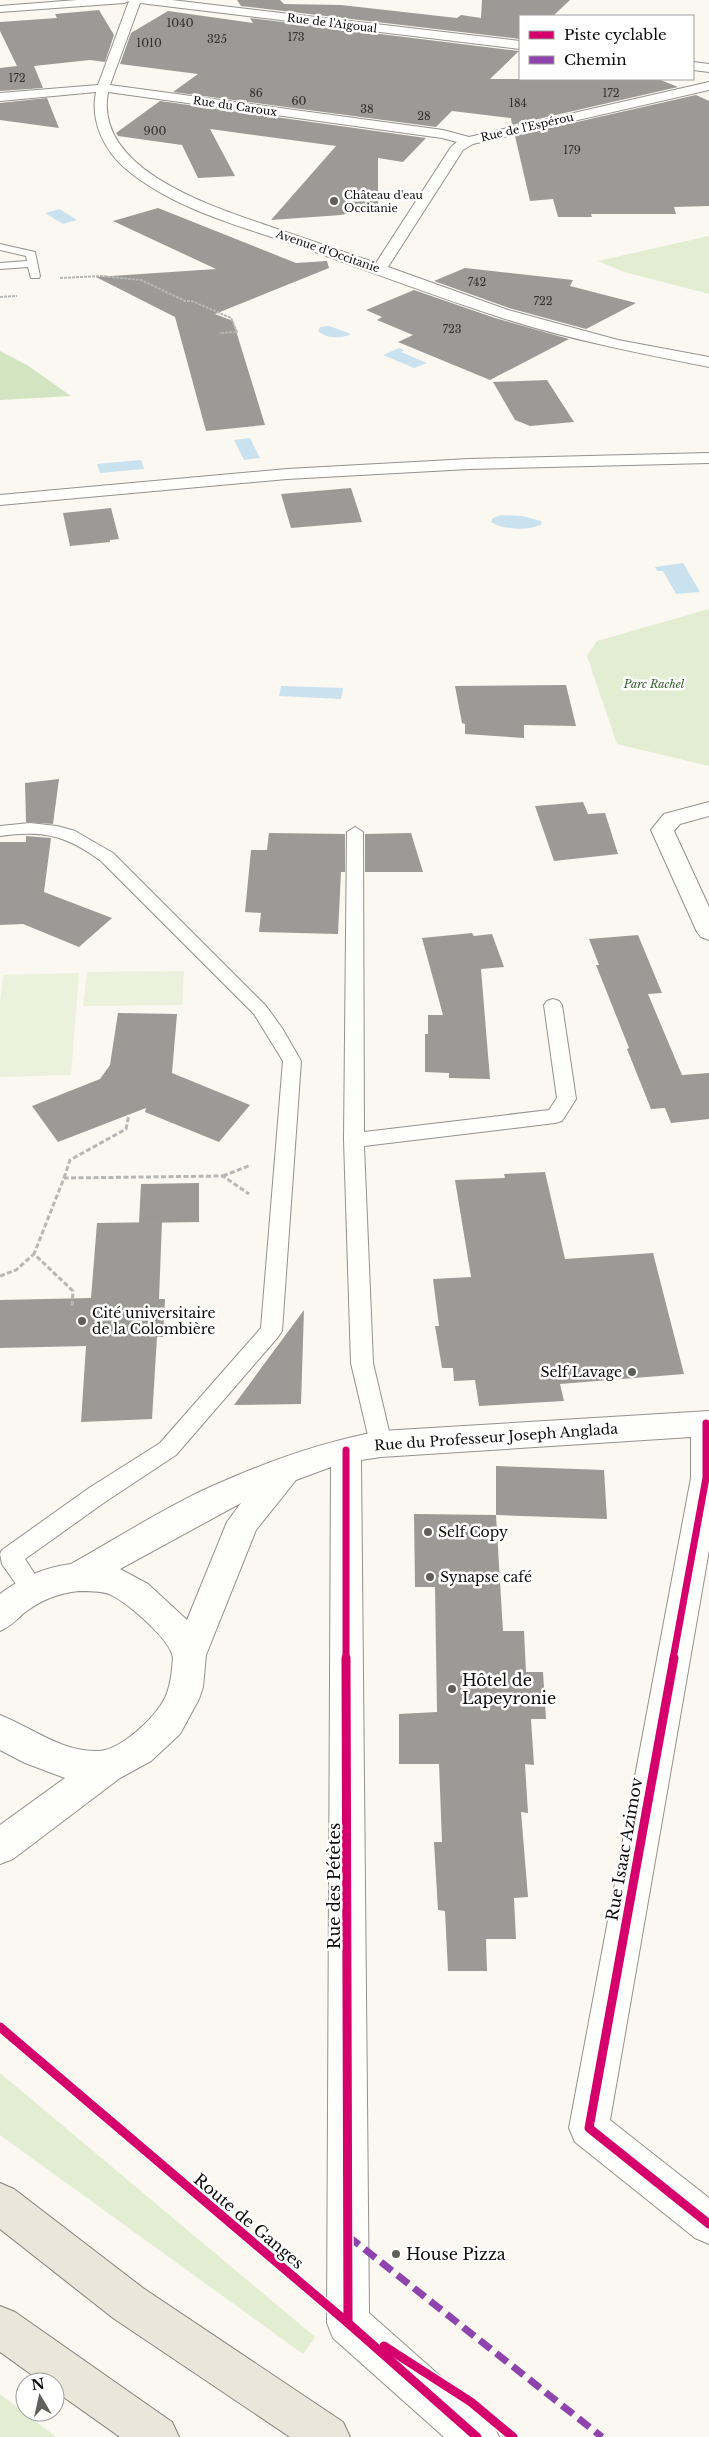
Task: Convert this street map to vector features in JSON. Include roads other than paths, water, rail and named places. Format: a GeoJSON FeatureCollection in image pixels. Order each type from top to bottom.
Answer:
{"type":"FeatureCollection","features":[{"type":"Feature","properties":{"kind":"main road"},"geometry":{"type":"LineString","coordinates":[[0,2203],[128,2303],[328,2437]]}},
{"type":"Feature","properties":{"kind":"main road"},"geometry":{"type":"LineString","coordinates":[[0,2327],[157,2437]]}},
{"type":"Feature","properties":{"kind":"street"},"geometry":{"type":"LineString","coordinates":[[0,10],[124,0]]}},
{"type":"Feature","properties":{"kind":"street","name":"Avenue d'Occitanie"},"geometry":{"type":"LineString","coordinates":[[135,0],[103,88],[99,108],[104,128],[119,153],[144,175],[194,204],[544,326],[624,345],[709,362]]}},
{"type":"Feature","properties":{"kind":"street","name":"Rue de l'Aigoual"},"geometry":{"type":"LineString","coordinates":[[143,0],[519,45]]}},
{"type":"Feature","properties":{"kind":"street"},"geometry":{"type":"LineString","coordinates":[[694,66],[709,68]]}},
{"type":"Feature","properties":{"kind":"street","name":"Rue de l'Espérou"},"geometry":{"type":"LineString","coordinates":[[380,268],[458,148],[469,140],[709,86]]}},
{"type":"Feature","properties":{"kind":"street","name":"Rue du Caroux"},"geometry":{"type":"LineString","coordinates":[[0,96],[103,88],[433,133],[469,140]]}},
{"type":"Feature","properties":{"kind":"street"},"geometry":{"type":"LineString","coordinates":[[0,500],[287,474],[469,464],[709,458]]}},
{"type":"Feature","properties":{"kind":"street"},"geometry":{"type":"LineString","coordinates":[[709,809],[672,819],[662,830],[709,932]]}},
{"type":"Feature","properties":{"kind":"street","name":"Rue du Professeur Joseph Anglada"},"geometry":{"type":"LineString","coordinates":[[0,1616],[5,1609],[33,1590],[56,1581],[79,1576],[218,1498],[318,1458],[346,1450],[381,1444],[708,1423]]}},
{"type":"Feature","properties":{"kind":"street","name":"Rue Isaac Azimov"},"geometry":{"type":"LineString","coordinates":[[708,1423],[706,1478],[589,2128],[709,2224]]}},
{"type":"Feature","properties":{"kind":"street","name":"Rue des Pétètes"},"geometry":{"type":"LineString","coordinates":[[346,1450],[348,2323],[477,2437]]}},
{"type":"Feature","properties":{"kind":"street","name":"Rue du Professeur Joseph Anglada"},"geometry":{"type":"LineString","coordinates":[[0,1848],[110,1766],[145,1748],[171,1721],[187,1689],[189,1654],[244,1522],[287,1472]]}},
{"type":"Feature","properties":{"kind":"street","name":"Rue du Professeur Joseph Anglada"},"geometry":{"type":"LineString","coordinates":[[79,1576],[111,1580],[146,1602],[174,1628],[189,1654]]}},
{"type":"Feature","properties":{"kind":"street","name":"Rue du Professeur Joseph Anglada"},"geometry":{"type":"LineString","coordinates":[[0,1731],[13,1740],[44,1754],[84,1766],[110,1766]]}},
{"type":"Feature","properties":{"kind":"lane"},"geometry":{"type":"LineString","coordinates":[[0,247],[31,254],[35,276]]}},
{"type":"Feature","properties":{"kind":"lane"},"geometry":{"type":"LineString","coordinates":[[2,266],[32,264]]}},
{"type":"Feature","properties":{"kind":"lane"},"geometry":{"type":"LineString","coordinates":[[0,831],[38,828],[65,831],[87,841],[107,857],[260,1010],[276,1032],[292,1061],[271,1331],[168,1449],[97,1495],[10,1557],[33,1590]]}},
{"type":"Feature","properties":{"kind":"lane"},"geometry":{"type":"LineString","coordinates":[[355,832],[354,1140],[362,1363],[381,1444]]}},
{"type":"Feature","properties":{"kind":"lane"},"geometry":{"type":"LineString","coordinates":[[354,1140],[554,1116],[567,1100],[553,1005]]}},
{"type":"Feature","properties":{"kind":"water"},"geometry":{"type":"Polygon","coordinates":[[[60,209],[77,220],[63,224],[45,213],[60,209]]]}},
{"type":"Feature","properties":{"kind":"water"},"geometry":{"type":"Polygon","coordinates":[[[329,326],[351,334],[343,337],[334,337],[326,336],[318,331],[320,327],[329,326]]]}},
{"type":"Feature","properties":{"kind":"water"},"geometry":{"type":"Polygon","coordinates":[[[399,348],[404,350],[401,352],[427,363],[414,368],[383,355],[399,348]]]}},
{"type":"Feature","properties":{"kind":"water"},"geometry":{"type":"Polygon","coordinates":[[[250,438],[260,458],[244,460],[234,440],[250,438]]]}},
{"type":"Feature","properties":{"kind":"water"},"geometry":{"type":"Polygon","coordinates":[[[141,460],[144,469],[100,473],[97,464],[141,460]]]}},
{"type":"Feature","properties":{"kind":"water"},"geometry":{"type":"Polygon","coordinates":[[[501,515],[522,516],[541,521],[542,524],[531,528],[516,529],[502,527],[491,522],[493,518],[501,515]]]}},
{"type":"Feature","properties":{"kind":"water"},"geometry":{"type":"Polygon","coordinates":[[[683,563],[700,592],[676,594],[663,571],[657,571],[655,567],[683,563]]]}},
{"type":"Feature","properties":{"kind":"water"},"geometry":{"type":"Polygon","coordinates":[[[281,686],[343,688],[341,699],[279,696],[281,686]]]}},
{"type":"Feature","properties":{"kind":"place","name":"Château d'eau Occitanie"},"geometry":{"type":"Point","coordinates":[334,201]}},
{"type":"Feature","properties":{"kind":"place","name":"Cité universitaire de la Colombière"},"geometry":{"type":"Point","coordinates":[82,1321]}},
{"type":"Feature","properties":{"kind":"place","name":"Self Lavage"},"geometry":{"type":"Point","coordinates":[632,1372]}},
{"type":"Feature","properties":{"kind":"place","name":"Self Copy"},"geometry":{"type":"Point","coordinates":[428,1532]}},
{"type":"Feature","properties":{"kind":"place","name":"Synapse café"},"geometry":{"type":"Point","coordinates":[430,1577]}},
{"type":"Feature","properties":{"kind":"place","name":"Hôtel de Lapeyronie"},"geometry":{"type":"Point","coordinates":[452,1689]}},
{"type":"Feature","properties":{"kind":"place","name":"House Pizza"},"geometry":{"type":"Point","coordinates":[396,2254]}},
{"type":"Feature","properties":{"kind":"park label","name":"Parc Rachel"},"geometry":{"type":"Point","coordinates":[654,684]}}]}
